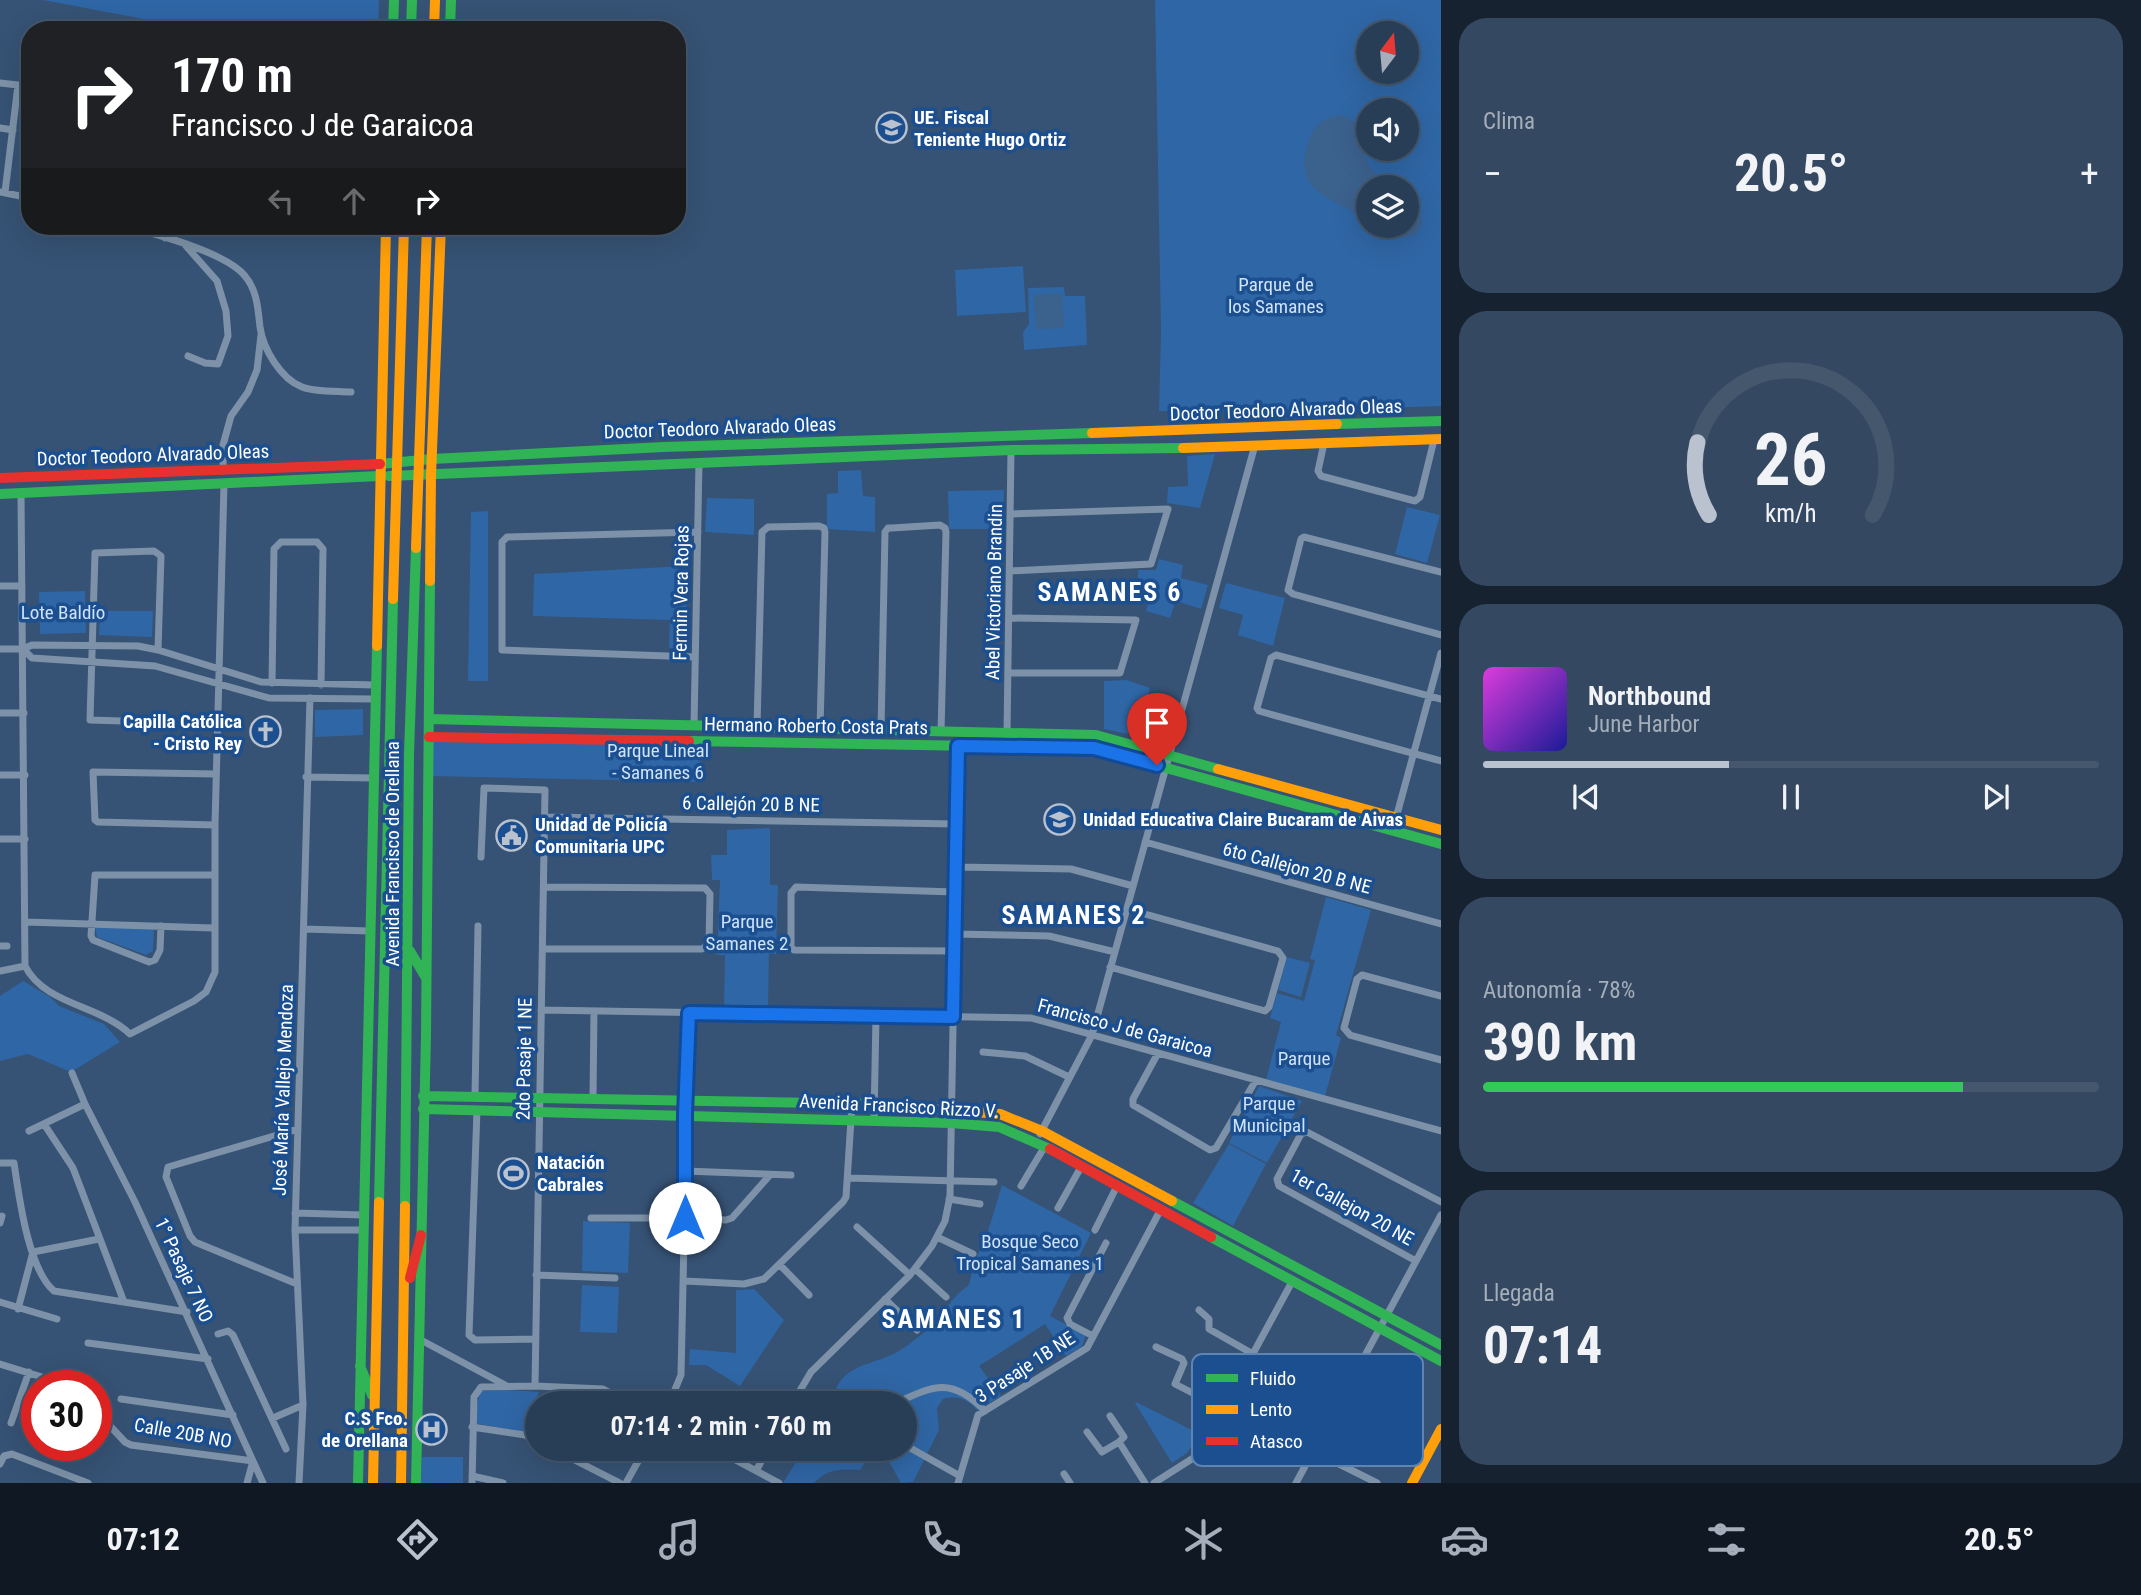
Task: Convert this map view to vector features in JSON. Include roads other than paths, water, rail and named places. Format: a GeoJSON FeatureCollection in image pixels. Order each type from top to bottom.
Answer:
{"type":"FeatureCollection","features":[{"type":"Feature","properties":{"kind":"main road"},"geometry":{"type":"LineString","coordinates":[[393,21],[394,0]]}},
{"type":"Feature","properties":{"kind":"main road"},"geometry":{"type":"LineString","coordinates":[[411,21],[412,0]]}},
{"type":"Feature","properties":{"kind":"main road"},"geometry":{"type":"LineString","coordinates":[[434,21],[435,0]]}},
{"type":"Feature","properties":{"kind":"main road"},"geometry":{"type":"LineString","coordinates":[[450,21],[451,0]]}},
{"type":"Feature","properties":{"kind":"main road","name":"Avenida Francisco de Orellana"},"geometry":{"type":"LineString","coordinates":[[358,1483],[386,235]]}},
{"type":"Feature","properties":{"kind":"main road","name":"Avenida Francisco de Orellana"},"geometry":{"type":"LineString","coordinates":[[373,1483],[404,235]]}},
{"type":"Feature","properties":{"kind":"main road","name":"Avenida Francisco de Orellana"},"geometry":{"type":"LineString","coordinates":[[401,1483],[409,951],[409,754],[426,235]]}},
{"type":"Feature","properties":{"kind":"main road","name":"Avenida Francisco de Orellana"},"geometry":{"type":"LineString","coordinates":[[416,1483],[426,978],[431,475],[441,235]]}},
{"type":"Feature","properties":{"kind":"main road","name":"Doctor Teodoro Alvarado Oleas"},"geometry":{"type":"LineString","coordinates":[[0,494],[224,484],[379,470],[396,463],[432,459],[664,447],[1441,421]]}},
{"type":"Feature","properties":{"kind":"main road","name":"Doctor Teodoro Alvarado Oleas"},"geometry":{"type":"LineString","coordinates":[[0,478],[223,471],[379,470],[396,476],[1011,450],[1437,440]]}},
{"type":"Feature","properties":{"kind":"main road","name":"Hermano Roberto Costa Prats"},"geometry":{"type":"LineString","coordinates":[[429,719],[1102,736],[1441,830]]}},
{"type":"Feature","properties":{"kind":"main road"},"geometry":{"type":"LineString","coordinates":[[599,723],[599,739]]}},
{"type":"Feature","properties":{"kind":"main road"},"geometry":{"type":"LineString","coordinates":[[848,744],[849,730]]}},
{"type":"Feature","properties":{"kind":"main road","name":"Hermano Roberto Costa Prats"},"geometry":{"type":"LineString","coordinates":[[429,737],[1094,748],[1441,844]]}},
{"type":"Feature","properties":{"kind":"main road"},"geometry":{"type":"LineString","coordinates":[[409,951],[426,978]]}},
{"type":"Feature","properties":{"kind":"main road","name":"Avenida Francisco Rizzo V."},"geometry":{"type":"LineString","coordinates":[[423,1096],[874,1104],[1000,1114],[1042,1131],[1386,1317],[1440,1343]]}},
{"type":"Feature","properties":{"kind":"main road","name":"Avenida Francisco Rizzo V."},"geometry":{"type":"LineString","coordinates":[[423,1109],[874,1119],[999,1127],[1040,1144],[1441,1361]]}},
{"type":"Feature","properties":{"kind":"main road"},"geometry":{"type":"LineString","coordinates":[[405,1299],[421,1235]]}},
{"type":"Feature","properties":{"kind":"main road"},"geometry":{"type":"LineString","coordinates":[[360,1367],[374,1401]]}},
{"type":"Feature","properties":{"kind":"main road"},"geometry":{"type":"LineString","coordinates":[[1423,1463],[1441,1429]]}},
{"type":"Feature","properties":{"kind":"main road"},"geometry":{"type":"LineString","coordinates":[[1412,1483],[1421,1466]]}},
{"type":"Feature","properties":{"kind":"street"},"geometry":{"type":"LineString","coordinates":[[0,83],[18,85],[2,192],[21,196]]}},
{"type":"Feature","properties":{"kind":"street"},"geometry":{"type":"LineString","coordinates":[[0,128],[12,130]]}},
{"type":"Feature","properties":{"kind":"street"},"geometry":{"type":"LineString","coordinates":[[155,235],[221,257],[245,275],[257,299],[261,334],[257,370],[248,392],[231,416],[223,445],[223,471]]}},
{"type":"Feature","properties":{"kind":"street"},"geometry":{"type":"LineString","coordinates":[[185,245],[217,281],[226,311],[228,336],[218,363],[205,363],[188,356]]}},
{"type":"Feature","properties":{"kind":"street"},"geometry":{"type":"LineString","coordinates":[[261,334],[272,359],[302,387],[351,392]]}},
{"type":"Feature","properties":{"kind":"street"},"geometry":{"type":"LineString","coordinates":[[1324,443],[1318,471],[1321,476],[1415,501],[1420,497],[1437,440]]}},
{"type":"Feature","properties":{"kind":"street"},"geometry":{"type":"LineString","coordinates":[[1021,1186],[1040,1144],[1042,1131],[1092,1035],[1255,445]]}},
{"type":"Feature","properties":{"kind":"street","name":"Abel Victoriano Brandin"},"geometry":{"type":"LineString","coordinates":[[1007,733],[1011,450]]}},
{"type":"Feature","properties":{"kind":"street","name":"Fermin Vera Rojas"},"geometry":{"type":"LineString","coordinates":[[694,726],[699,462]]}},
{"type":"Feature","properties":{"kind":"street"},"geometry":{"type":"LineString","coordinates":[[21,494],[25,966],[32,979],[45,990],[110,1018],[130,1034],[194,1001],[206,992],[215,972],[214,875],[224,484]]}},
{"type":"Feature","properties":{"kind":"street"},"geometry":{"type":"LineString","coordinates":[[1010,571],[1151,565],[1168,509],[1012,514]]}},
{"type":"Feature","properties":{"kind":"street"},"geometry":{"type":"LineString","coordinates":[[757,727],[762,532],[768,527],[819,526],[824,528],[825,532],[820,729]]}},
{"type":"Feature","properties":{"kind":"street"},"geometry":{"type":"LineString","coordinates":[[881,730],[885,532],[892,527],[940,526],[945,528],[946,532],[941,732]]}},
{"type":"Feature","properties":{"kind":"street"},"geometry":{"type":"LineString","coordinates":[[695,657],[502,649],[502,542],[507,537],[698,532]]}},
{"type":"Feature","properties":{"kind":"street"},"geometry":{"type":"LineString","coordinates":[[1441,572],[1304,537],[1301,539],[1288,590],[1293,594],[1441,635]]}},
{"type":"Feature","properties":{"kind":"street"},"geometry":{"type":"LineString","coordinates":[[272,683],[274,549],[281,542],[317,542],[323,548],[321,685]]}},
{"type":"Feature","properties":{"kind":"street"},"geometry":{"type":"LineString","coordinates":[[159,650],[161,556],[154,551],[95,553],[90,720],[218,724]]}},
{"type":"Feature","properties":{"kind":"street"},"geometry":{"type":"LineString","coordinates":[[0,586],[22,586]]}},
{"type":"Feature","properties":{"kind":"street"},"geometry":{"type":"LineString","coordinates":[[1008,673],[1120,674],[1136,620],[1009,618]]}},
{"type":"Feature","properties":{"kind":"street"},"geometry":{"type":"LineString","coordinates":[[0,649],[23,649],[32,645],[138,646],[272,683],[374,685]]}},
{"type":"Feature","properties":{"kind":"street"},"geometry":{"type":"LineString","coordinates":[[23,649],[32,658],[155,666],[258,696],[374,699]]}},
{"type":"Feature","properties":{"kind":"street"},"geometry":{"type":"LineString","coordinates":[[1396,818],[1441,653]]}},
{"type":"Feature","properties":{"kind":"street"},"geometry":{"type":"LineString","coordinates":[[1441,699],[1276,655],[1271,657],[1257,705],[1259,710],[1441,761]]}},
{"type":"Feature","properties":{"kind":"street","name":"José María Vallejo Mendoza"},"geometry":{"type":"LineString","coordinates":[[299,1483],[303,1405],[295,1213],[310,698]]}},
{"type":"Feature","properties":{"kind":"street"},"geometry":{"type":"LineString","coordinates":[[0,713],[24,713]]}},
{"type":"Feature","properties":{"kind":"street"},"geometry":{"type":"LineString","coordinates":[[800,1391],[811,1372],[913,1272],[945,1221],[950,1179],[958,746]]}},
{"type":"Feature","properties":{"kind":"street"},"geometry":{"type":"LineString","coordinates":[[215,825],[98,822],[95,820],[93,772],[216,774]]}},
{"type":"Feature","properties":{"kind":"street"},"geometry":{"type":"LineString","coordinates":[[0,775],[25,775]]}},
{"type":"Feature","properties":{"kind":"street"},"geometry":{"type":"LineString","coordinates":[[306,777],[373,778]]}},
{"type":"Feature","properties":{"kind":"street","name":"2do Pasaje 1 NE"},"geometry":{"type":"LineString","coordinates":[[481,857],[484,788],[545,790],[535,1386]]}},
{"type":"Feature","properties":{"kind":"street","name":"6 Callejón 20 B NE"},"geometry":{"type":"LineString","coordinates":[[546,817],[957,824]]}},
{"type":"Feature","properties":{"kind":"street"},"geometry":{"type":"LineString","coordinates":[[0,839],[25,839]]}},
{"type":"Feature","properties":{"kind":"street","name":"6to Callejon 20 B NE"},"geometry":{"type":"LineString","coordinates":[[1145,842],[1441,924]]}},
{"type":"Feature","properties":{"kind":"street"},"geometry":{"type":"LineString","coordinates":[[956,867],[1071,869],[1133,886]]}},
{"type":"Feature","properties":{"kind":"street"},"geometry":{"type":"LineString","coordinates":[[162,926],[159,956],[155,960],[149,961],[93,940],[95,875],[214,875]]}},
{"type":"Feature","properties":{"kind":"street"},"geometry":{"type":"LineString","coordinates":[[543,949],[706,948],[709,944],[709,890],[705,888],[544,887]]}},
{"type":"Feature","properties":{"kind":"street"},"geometry":{"type":"LineString","coordinates":[[954,951],[794,950],[791,947],[792,890],[796,887],[955,892]]}},
{"type":"Feature","properties":{"kind":"street"},"geometry":{"type":"LineString","coordinates":[[1111,967],[1262,1011],[1269,1007],[1283,958],[1278,951],[1127,909]]}},
{"type":"Feature","properties":{"kind":"street"},"geometry":{"type":"LineString","coordinates":[[26,922],[214,928]]}},
{"type":"Feature","properties":{"kind":"street"},"geometry":{"type":"LineString","coordinates":[[475,1097],[478,926]]}},
{"type":"Feature","properties":{"kind":"street"},"geometry":{"type":"LineString","coordinates":[[304,929],[370,931]]}},
{"type":"Feature","properties":{"kind":"street"},"geometry":{"type":"LineString","coordinates":[[954,934],[1049,936],[1115,952]]}},
{"type":"Feature","properties":{"kind":"street"},"geometry":{"type":"LineString","coordinates":[[0,971],[25,966]]}},
{"type":"Feature","properties":{"kind":"street"},"geometry":{"type":"LineString","coordinates":[[1441,996],[1366,975],[1359,976],[1344,1028],[1350,1035],[1441,1060]]}},
{"type":"Feature","properties":{"kind":"street","name":"Francisco J de Garaicoa"},"geometry":{"type":"LineString","coordinates":[[541,1010],[1031,1018],[1441,1131]]}},
{"type":"Feature","properties":{"kind":"street"},"geometry":{"type":"LineString","coordinates":[[593,1099],[594,1011]]}},
{"type":"Feature","properties":{"kind":"street"},"geometry":{"type":"LineString","coordinates":[[674,1391],[681,1375],[685,1281],[685,1115],[689,1013]]}},
{"type":"Feature","properties":{"kind":"street"},"geometry":{"type":"LineString","coordinates":[[874,1119],[876,1016]]}},
{"type":"Feature","properties":{"kind":"street"},"geometry":{"type":"LineString","coordinates":[[983,1052],[1025,1056],[1069,1077]]}},
{"type":"Feature","properties":{"kind":"street"},"geometry":{"type":"LineString","coordinates":[[1158,1053],[1133,1099],[1133,1105],[1210,1150],[1216,1148],[1256,1080]]}},
{"type":"Feature","properties":{"kind":"street","name":"1° Pasaje 7 NO"},"geometry":{"type":"LineString","coordinates":[[72,1073],[187,1312],[262,1483]]}},
{"type":"Feature","properties":{"kind":"street"},"geometry":{"type":"LineString","coordinates":[[29,1131],[85,1104]]}},
{"type":"Feature","properties":{"kind":"street"},"geometry":{"type":"LineString","coordinates":[[685,1281],[756,1282],[764,1279],[843,1202],[848,1178],[852,1104]]}},
{"type":"Feature","properties":{"kind":"street"},"geometry":{"type":"LineString","coordinates":[[477,1111],[469,1335],[475,1340],[536,1339]]}},
{"type":"Feature","properties":{"kind":"street"},"geometry":{"type":"LineString","coordinates":[[44,1124],[73,1168],[124,1302]]}},
{"type":"Feature","properties":{"kind":"street"},"geometry":{"type":"LineString","coordinates":[[297,1284],[195,1242],[190,1236],[166,1171],[168,1167],[298,1129]]}},
{"type":"Feature","properties":{"kind":"street","name":"1er Callejon 20 NE"},"geometry":{"type":"LineString","coordinates":[[1416,1261],[1279,1186],[1277,1179],[1303,1132],[1441,1202]]}},
{"type":"Feature","properties":{"kind":"street"},"geometry":{"type":"LineString","coordinates":[[0,1163],[14,1163],[20,1206],[33,1252],[47,1285],[54,1292],[187,1312]]}},
{"type":"Feature","properties":{"kind":"street"},"geometry":{"type":"LineString","coordinates":[[1058,1208],[1081,1167]]}},
{"type":"Feature","properties":{"kind":"street"},"geometry":{"type":"LineString","coordinates":[[685,1171],[791,1175]]}},
{"type":"Feature","properties":{"kind":"street"},"geometry":{"type":"LineString","coordinates":[[591,1218],[726,1220],[732,1218],[770,1175]]}},
{"type":"Feature","properties":{"kind":"street"},"geometry":{"type":"LineString","coordinates":[[848,1178],[995,1182]]}},
{"type":"Feature","properties":{"kind":"street"},"geometry":{"type":"LineString","coordinates":[[1095,1230],[1117,1186]]}},
{"type":"Feature","properties":{"kind":"street"},"geometry":{"type":"LineString","coordinates":[[949,1199],[980,1204]]}},
{"type":"Feature","properties":{"kind":"street","name":"3 Pasaje 1B NE"},"geometry":{"type":"LineString","coordinates":[[959,1480],[978,1415],[1084,1352],[1161,1209]]}},
{"type":"Feature","properties":{"kind":"street"},"geometry":{"type":"LineString","coordinates":[[295,1213],[363,1215]]}},
{"type":"Feature","properties":{"kind":"street"},"geometry":{"type":"LineString","coordinates":[[1365,1354],[1441,1215]]}},
{"type":"Feature","properties":{"kind":"street"},"geometry":{"type":"LineString","coordinates":[[856,1227],[946,1297]]}},
{"type":"Feature","properties":{"kind":"street"},"geometry":{"type":"LineString","coordinates":[[295,1230],[363,1230]]}},
{"type":"Feature","properties":{"kind":"street"},"geometry":{"type":"LineString","coordinates":[[937,1237],[973,1254]]}},
{"type":"Feature","properties":{"kind":"street"},"geometry":{"type":"LineString","coordinates":[[33,1252],[99,1238]]}},
{"type":"Feature","properties":{"kind":"street"},"geometry":{"type":"LineString","coordinates":[[1093,1336],[1070,1324],[1067,1318],[1106,1243]]}},
{"type":"Feature","properties":{"kind":"street"},"geometry":{"type":"LineString","coordinates":[[18,1309],[33,1252]]}},
{"type":"Feature","properties":{"kind":"street"},"geometry":{"type":"LineString","coordinates":[[780,1265],[809,1296]]}},
{"type":"Feature","properties":{"kind":"street"},"geometry":{"type":"LineString","coordinates":[[536,1275],[615,1278]]}},
{"type":"Feature","properties":{"kind":"street"},"geometry":{"type":"LineString","coordinates":[[1199,1310],[1209,1319],[1209,1329],[1253,1354],[1293,1279]]}},
{"type":"Feature","properties":{"kind":"street"},"geometry":{"type":"LineString","coordinates":[[885,1299],[917,1330]]}},
{"type":"Feature","properties":{"kind":"street"},"geometry":{"type":"LineString","coordinates":[[0,1303],[57,1319]]}},
{"type":"Feature","properties":{"kind":"street"},"geometry":{"type":"LineString","coordinates":[[218,1334],[228,1331],[233,1335],[286,1449]]}},
{"type":"Feature","properties":{"kind":"street"},"geometry":{"type":"LineString","coordinates":[[419,1339],[508,1387]]}},
{"type":"Feature","properties":{"kind":"street"},"geometry":{"type":"LineString","coordinates":[[88,1343],[208,1359]]}},
{"type":"Feature","properties":{"kind":"street"},"geometry":{"type":"LineString","coordinates":[[1156,1347],[1182,1359],[1184,1363],[1175,1384],[1192,1393]]}},
{"type":"Feature","properties":{"kind":"street"},"geometry":{"type":"LineString","coordinates":[[0,1364],[22,1370]]}},
{"type":"Feature","properties":{"kind":"street"},"geometry":{"type":"LineString","coordinates":[[503,1483],[472,1480],[474,1398],[481,1387],[535,1386],[608,1391]]}},
{"type":"Feature","properties":{"kind":"street"},"geometry":{"type":"LineString","coordinates":[[917,1394],[935,1387],[946,1386],[966,1393],[985,1410]]}},
{"type":"Feature","properties":{"kind":"street"},"geometry":{"type":"LineString","coordinates":[[11,1423],[21,1395]]}},
{"type":"Feature","properties":{"kind":"street"},"geometry":{"type":"LineString","coordinates":[[121,1399],[233,1415]]}},
{"type":"Feature","properties":{"kind":"street"},"geometry":{"type":"LineString","coordinates":[[273,1418],[303,1405]]}},
{"type":"Feature","properties":{"kind":"street"},"geometry":{"type":"LineString","coordinates":[[1087,1432],[1102,1451],[1119,1442],[1124,1437],[1110,1416]]}},
{"type":"Feature","properties":{"kind":"street"},"geometry":{"type":"LineString","coordinates":[[472,1427],[525,1435]]}},
{"type":"Feature","properties":{"kind":"street","name":"Calle 20B NO"},"geometry":{"type":"LineString","coordinates":[[112,1428],[131,1445],[253,1461],[247,1483]]}},
{"type":"Feature","properties":{"kind":"street"},"geometry":{"type":"LineString","coordinates":[[1119,1442],[1145,1483]]}},
{"type":"Feature","properties":{"kind":"street"},"geometry":{"type":"LineString","coordinates":[[917,1453],[959,1480]]}},
{"type":"Feature","properties":{"kind":"street"},"geometry":{"type":"LineString","coordinates":[[0,1464],[4,1456],[12,1454],[89,1483]]}},
{"type":"Feature","properties":{"kind":"street"},"geometry":{"type":"LineString","coordinates":[[1423,1454],[1427,1456]]}},
{"type":"Feature","properties":{"kind":"street"},"geometry":{"type":"LineString","coordinates":[[1154,1483],[1192,1459]]}},
{"type":"Feature","properties":{"kind":"street"},"geometry":{"type":"LineString","coordinates":[[577,1461],[620,1483]]}},
{"type":"Feature","properties":{"kind":"street"},"geometry":{"type":"LineString","coordinates":[[626,1483],[638,1461]]}},
{"type":"Feature","properties":{"kind":"street"},"geometry":{"type":"LineString","coordinates":[[737,1461],[779,1483]]}},
{"type":"Feature","properties":{"kind":"street"},"geometry":{"type":"LineString","coordinates":[[756,1471],[761,1461]]}},
{"type":"Feature","properties":{"kind":"street"},"geometry":{"type":"LineString","coordinates":[[1296,1483],[1305,1466]]}},
{"type":"Feature","properties":{"kind":"street"},"geometry":{"type":"LineString","coordinates":[[1343,1466],[1377,1483]]}},
{"type":"Feature","properties":{"kind":"street"},"geometry":{"type":"LineString","coordinates":[[1064,1474],[1070,1483]]}},
{"type":"Feature","properties":{"kind":"place","name":"UE. Fiscal Teniente Hugo Ortiz"},"geometry":{"type":"Point","coordinates":[891,128]}},
{"type":"Feature","properties":{"kind":"place","name":"Capilla Católica - Cristo Rey"},"geometry":{"type":"Point","coordinates":[265,732]}},
{"type":"Feature","properties":{"kind":"place","name":"Unidad Educativa Claire Bucaram de Aivas"},"geometry":{"type":"Point","coordinates":[1060,819]}},
{"type":"Feature","properties":{"kind":"place","name":"Unidad de Policía Comunitaria UPC"},"geometry":{"type":"Point","coordinates":[512,835]}},
{"type":"Feature","properties":{"kind":"place","name":"Natación Cabrales"},"geometry":{"type":"Point","coordinates":[514,1173]}},
{"type":"Feature","properties":{"kind":"place","name":"C.S Fco. de Orellana"},"geometry":{"type":"Point","coordinates":[431,1429]}},
{"type":"Feature","properties":{"kind":"district","name":"SAMANES 6"},"geometry":{"type":"Point","coordinates":[1110,592]}},
{"type":"Feature","properties":{"kind":"district","name":"SAMANES 2"},"geometry":{"type":"Point","coordinates":[1074,915]}},
{"type":"Feature","properties":{"kind":"district","name":"SAMANES 1"},"geometry":{"type":"Point","coordinates":[954,1319]}},
{"type":"Feature","properties":{"kind":"park label","name":"Parque de los Samanes"},"geometry":{"type":"Point","coordinates":[1276,295]}},
{"type":"Feature","properties":{"kind":"park label","name":"Lote Baldío"},"geometry":{"type":"Point","coordinates":[63,612]}},
{"type":"Feature","properties":{"kind":"park label","name":"Parque Lineal - Samanes 6"},"geometry":{"type":"Point","coordinates":[658,761]}},
{"type":"Feature","properties":{"kind":"park label","name":"Parque Samanes 2"},"geometry":{"type":"Point","coordinates":[747,932]}},
{"type":"Feature","properties":{"kind":"park label","name":"Parque"},"geometry":{"type":"Point","coordinates":[1304,1058]}},
{"type":"Feature","properties":{"kind":"park label","name":"Parque Municipal"},"geometry":{"type":"Point","coordinates":[1269,1114]}},
{"type":"Feature","properties":{"kind":"park label","name":"Bosque Seco Tropical Samanes 1"},"geometry":{"type":"Point","coordinates":[1030,1252]}}]}
